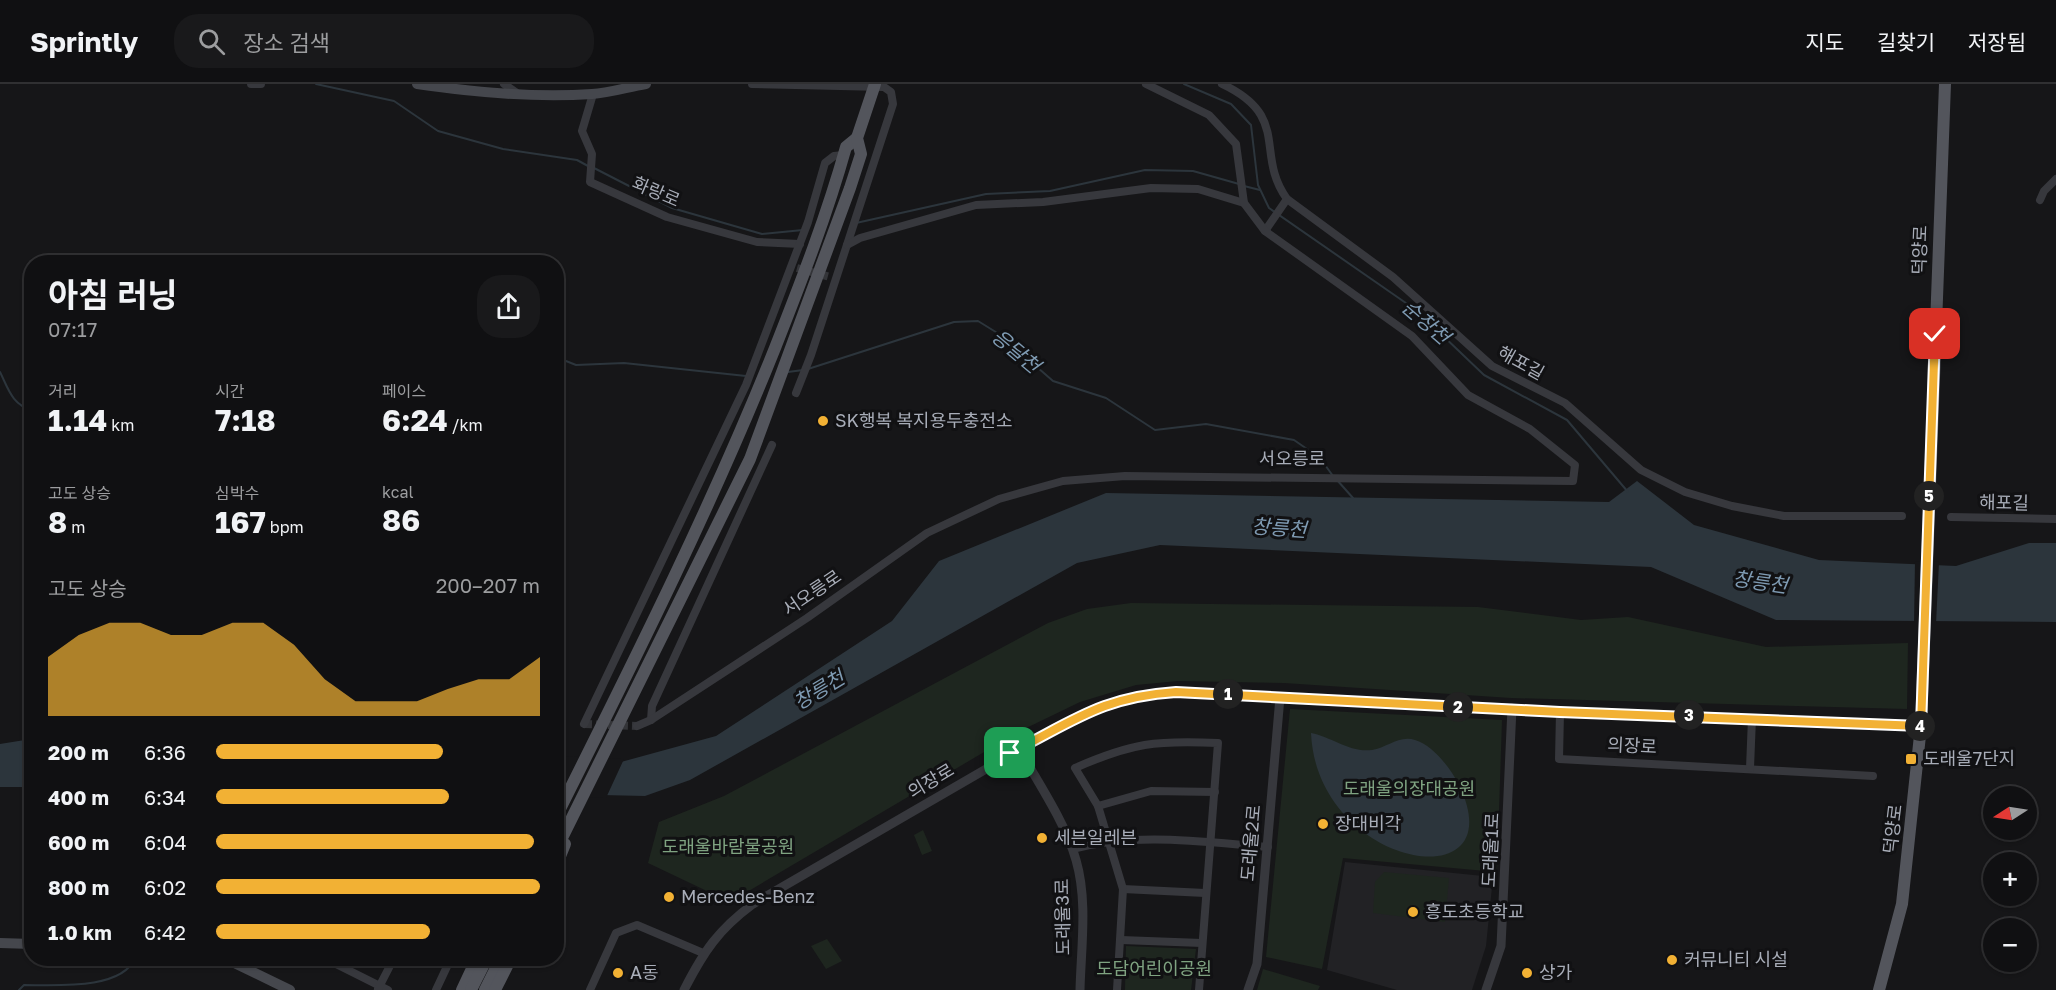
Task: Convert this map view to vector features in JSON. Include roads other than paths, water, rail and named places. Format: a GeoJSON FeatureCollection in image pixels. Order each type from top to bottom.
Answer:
{"type":"FeatureCollection","features":[{"type":"Feature","properties":{"kind":"main road"},"geometry":{"type":"LineString","coordinates":[[417,84],[490,94],[593,94],[646,84]]}},
{"type":"Feature","properties":{"kind":"main road","name":"덕양로"},"geometry":{"type":"LineString","coordinates":[[1879,990],[1902,904],[1921,726],[1925,670],[1931,418],[1945,84]]}},
{"type":"Feature","properties":{"kind":"main road"},"geometry":{"type":"LineString","coordinates":[[564,835],[750,459],[833,238],[861,154],[857,138],[874,85]]}},
{"type":"Feature","properties":{"kind":"main road"},"geometry":{"type":"LineString","coordinates":[[564,801],[665,597],[761,383],[826,214],[846,147],[857,138]]}},
{"type":"Feature","properties":{"kind":"main road"},"geometry":{"type":"LineString","coordinates":[[564,850],[567,830]]}},
{"type":"Feature","properties":{"kind":"main road"},"geometry":{"type":"LineString","coordinates":[[0,943],[24,944]]}},
{"type":"Feature","properties":{"kind":"main road"},"geometry":{"type":"LineString","coordinates":[[240,966],[290,990]]}},
{"type":"Feature","properties":{"kind":"main road"},"geometry":{"type":"LineString","coordinates":[[462,990],[473,966]]}},
{"type":"Feature","properties":{"kind":"main road"},"geometry":{"type":"LineString","coordinates":[[471,990],[483,966]]}},
{"type":"Feature","properties":{"kind":"main road"},"geometry":{"type":"LineString","coordinates":[[485,990],[497,966]]}},
{"type":"Feature","properties":{"kind":"main road"},"geometry":{"type":"LineString","coordinates":[[495,990],[507,966]]}},
{"type":"Feature","properties":{"kind":"street"},"geometry":{"type":"LineString","coordinates":[[251,84],[261,84]]}},
{"type":"Feature","properties":{"kind":"street"},"geometry":{"type":"LineString","coordinates":[[504,84],[518,94]]}},
{"type":"Feature","properties":{"kind":"street"},"geometry":{"type":"LineString","coordinates":[[752,84],[874,85],[884,87],[891,92],[893,104],[855,213],[847,245],[833,278],[811,355],[795,393]]}},
{"type":"Feature","properties":{"kind":"street"},"geometry":{"type":"LineString","coordinates":[[847,245],[860,238],[976,205],[1043,202],[1151,188],[1198,189],[1243,200],[1236,144],[1209,115],[1146,84]]}},
{"type":"Feature","properties":{"kind":"street","name":"해포길"},"geometry":{"type":"LineString","coordinates":[[1222,84],[1237,91],[1256,107],[1268,127],[1276,184],[1285,202],[1393,277],[1492,366],[1565,403],[1641,470],[1685,492],[1732,506],[1784,516],[1902,516]]}},
{"type":"Feature","properties":{"kind":"street","name":"화랑로"},"geometry":{"type":"LineString","coordinates":[[593,94],[582,131],[591,154],[590,182],[667,217],[757,242],[801,241]]}},
{"type":"Feature","properties":{"kind":"street"},"geometry":{"type":"LineString","coordinates":[[584,724],[748,381],[794,267],[825,162],[834,156],[843,155]]}},
{"type":"Feature","properties":{"kind":"street"},"geometry":{"type":"LineString","coordinates":[[2040,200],[2044,191],[2056,179]]}},
{"type":"Feature","properties":{"kind":"street","name":"서오릉로"},"geometry":{"type":"LineString","coordinates":[[637,726],[651,720],[807,618],[927,533],[999,499],[1063,481],[1125,476],[1573,481],[1575,465],[1530,429],[1468,395],[1412,336],[1268,228],[1243,200]]}},
{"type":"Feature","properties":{"kind":"street"},"geometry":{"type":"LineString","coordinates":[[1268,228],[1285,202]]}},
{"type":"Feature","properties":{"kind":"street"},"geometry":{"type":"LineString","coordinates":[[651,720],[652,706],[772,445]]}},
{"type":"Feature","properties":{"kind":"street","name":"해포길"},"geometry":{"type":"LineString","coordinates":[[1951,517],[2056,519]]}},
{"type":"Feature","properties":{"kind":"street","name":"의장로"},"geometry":{"type":"LineString","coordinates":[[684,990],[703,953],[730,921],[753,904],[1085,712],[1137,695],[1176,692],[1560,712],[1921,726]]}},
{"type":"Feature","properties":{"kind":"street","name":"도래울2로"},"geometry":{"type":"LineString","coordinates":[[1248,990],[1257,964],[1280,697]]}},
{"type":"Feature","properties":{"kind":"street","name":"도래울1로"},"geometry":{"type":"LineString","coordinates":[[1486,990],[1501,946],[1511,783],[1512,708]]}},
{"type":"Feature","properties":{"kind":"street","name":"의장로"},"geometry":{"type":"LineString","coordinates":[[1560,712],[1559,759],[1873,776]]}},
{"type":"Feature","properties":{"kind":"street"},"geometry":{"type":"LineString","coordinates":[[1750,768],[1752,718]]}},
{"type":"Feature","properties":{"kind":"street"},"geometry":{"type":"LineString","coordinates":[[1117,990],[1123,889],[1111,842],[1098,806],[1075,768],[1116,750],[1153,743],[1218,743],[1199,990]]}},
{"type":"Feature","properties":{"kind":"street","name":"도래울3로"},"geometry":{"type":"LineString","coordinates":[[1019,749],[1072,849],[1082,903],[1080,990]]}},
{"type":"Feature","properties":{"kind":"street"},"geometry":{"type":"LineString","coordinates":[[1098,806],[1151,791],[1215,792]]}},
{"type":"Feature","properties":{"kind":"street"},"geometry":{"type":"LineString","coordinates":[[1072,849],[1111,842],[1166,839],[1268,847]]}},
{"type":"Feature","properties":{"kind":"street"},"geometry":{"type":"LineString","coordinates":[[1123,889],[1205,893]]}},
{"type":"Feature","properties":{"kind":"street"},"geometry":{"type":"LineString","coordinates":[[590,990],[616,933],[627,928],[637,925],[703,953]]}},
{"type":"Feature","properties":{"kind":"street"},"geometry":{"type":"LineString","coordinates":[[1121,940],[1202,943]]}},
{"type":"Feature","properties":{"kind":"street"},"geometry":{"type":"LineString","coordinates":[[345,966],[378,988],[388,990]]}},
{"type":"Feature","properties":{"kind":"street"},"geometry":{"type":"LineString","coordinates":[[378,988],[390,966]]}},
{"type":"Feature","properties":{"kind":"street"},"geometry":{"type":"LineString","coordinates":[[436,990],[447,966]]}},
{"type":"Feature","properties":{"kind":"water","name":"창릉천"},"geometry":{"type":"Polygon","coordinates":[[[1637,481],[1694,525],[1819,560],[1956,566],[2029,543],[2056,543],[2056,622],[1776,620],[1651,567],[1160,545],[1077,563],[690,780],[645,796],[564,794],[564,758],[621,762],[716,736],[892,621],[939,561],[1106,493],[1609,502],[1637,481]]]}},
{"type":"Feature","properties":{"kind":"water"},"geometry":{"type":"Polygon","coordinates":[[[1311,733],[1356,749],[1372,750],[1398,740],[1409,739],[1422,743],[1435,752],[1459,785],[1469,822],[1461,845],[1439,856],[1409,854],[1375,840],[1345,815],[1321,779],[1311,733]]]}},
{"type":"Feature","properties":{"kind":"water"},"geometry":{"type":"Polygon","coordinates":[[[24,740],[24,787],[0,787],[0,744],[24,740]]]}},
{"type":"Feature","properties":{"kind":"waterway"},"geometry":{"type":"LineString","coordinates":[[316,84],[394,101],[438,131],[503,149],[577,160],[588,166]]}},
{"type":"Feature","properties":{"kind":"waterway","name":"순창천"},"geometry":{"type":"LineString","coordinates":[[1184,84],[1231,104],[1251,125],[1258,185],[1269,208],[1416,310],[1484,375],[1567,420],[1628,492]]}},
{"type":"Feature","properties":{"kind":"waterway"},"geometry":{"type":"LineString","coordinates":[[594,168],[672,208],[762,234],[803,230]]}},
{"type":"Feature","properties":{"kind":"waterway"},"geometry":{"type":"LineString","coordinates":[[856,223],[986,194],[1050,191],[1145,170],[1193,171],[1239,184]]}},
{"type":"Feature","properties":{"kind":"waterway"},"geometry":{"type":"LineString","coordinates":[[1244,186],[1260,190]]}},
{"type":"Feature","properties":{"kind":"waterway","name":"응달천"},"geometry":{"type":"LineString","coordinates":[[808,369],[954,322],[978,321],[999,334],[1053,381],[1106,398],[1155,430],[1206,424],[1294,440],[1320,458],[1333,476]]}},
{"type":"Feature","properties":{"kind":"waterway","name":"응달천"},"geometry":{"type":"LineString","coordinates":[[564,360],[576,365],[624,363],[746,376]]}},
{"type":"Feature","properties":{"kind":"waterway","name":"응달천"},"geometry":{"type":"LineString","coordinates":[[788,372],[803,370]]}},
{"type":"Feature","properties":{"kind":"waterway","name":"응달천"},"geometry":{"type":"LineString","coordinates":[[0,372],[8,390],[24,407]]}},
{"type":"Feature","properties":{"kind":"waterway","name":"응달천"},"geometry":{"type":"LineString","coordinates":[[1337,480],[1353,498]]}},
{"type":"Feature","properties":{"kind":"waterway"},"geometry":{"type":"LineString","coordinates":[[19,990],[24,985],[70,985],[103,981],[117,976],[129,966]]}},
{"type":"Feature","properties":{"kind":"tunnel"},"geometry":{"type":"LineString","coordinates":[[797,268],[830,277]]}},
{"type":"Feature","properties":{"kind":"tunnel"},"geometry":{"type":"LineString","coordinates":[[584,724],[637,726]]}},
{"type":"Feature","properties":{"kind":"place","name":"SK행복 복지용두충전소"},"geometry":{"type":"Point","coordinates":[823,421]}},
{"type":"Feature","properties":{"kind":"place","name":"도래울7단지"},"geometry":{"type":"Point","coordinates":[1911,759]}},
{"type":"Feature","properties":{"kind":"place","name":"장대비각"},"geometry":{"type":"Point","coordinates":[1323,824]}},
{"type":"Feature","properties":{"kind":"place","name":"세븐일레븐"},"geometry":{"type":"Point","coordinates":[1042,838]}},
{"type":"Feature","properties":{"kind":"place","name":"Mercedes-Benz"},"geometry":{"type":"Point","coordinates":[669,897]}},
{"type":"Feature","properties":{"kind":"place","name":"흥도초등학교"},"geometry":{"type":"Point","coordinates":[1413,912]}},
{"type":"Feature","properties":{"kind":"place","name":"커뮤니티 시설"},"geometry":{"type":"Point","coordinates":[1672,960]}},
{"type":"Feature","properties":{"kind":"place","name":"A동"},"geometry":{"type":"Point","coordinates":[618,973]}},
{"type":"Feature","properties":{"kind":"place","name":"상가"},"geometry":{"type":"Point","coordinates":[1527,973]}},
{"type":"Feature","properties":{"kind":"park label","name":"도래울의장대공원"},"geometry":{"type":"Point","coordinates":[1409,789]}},
{"type":"Feature","properties":{"kind":"park label","name":"도래울바람물공원"},"geometry":{"type":"Point","coordinates":[728,847]}},
{"type":"Feature","properties":{"kind":"park label","name":"도담어린이공원"},"geometry":{"type":"Point","coordinates":[1154,969]}}]}
